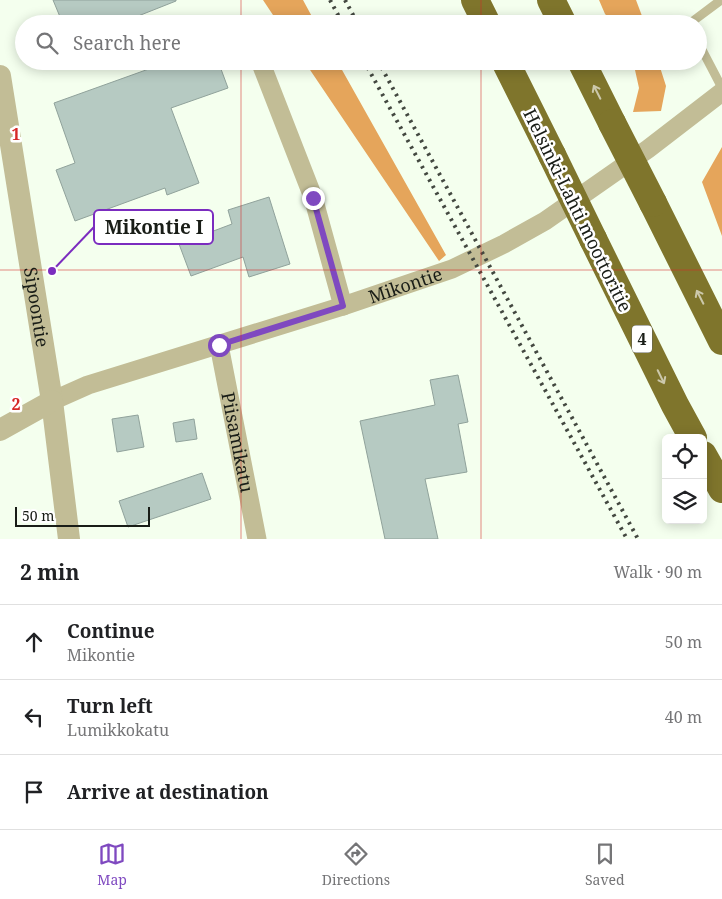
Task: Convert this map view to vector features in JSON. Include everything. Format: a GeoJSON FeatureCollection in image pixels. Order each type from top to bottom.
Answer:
{"type":"FeatureCollection","features":[{"type":"Feature","properties":{"kind":"highway"},"geometry":{"type":"LineString","coordinates":[[475,0],[482,15]]}},
{"type":"Feature","properties":{"kind":"highway"},"geometry":{"type":"LineString","coordinates":[[550,0],[558,15]]}},
{"type":"Feature","properties":{"kind":"highway","name":"Helsinki-Lahti moottoritie"},"geometry":{"type":"LineString","coordinates":[[510,70],[691,434]]}},
{"type":"Feature","properties":{"kind":"highway"},"geometry":{"type":"LineString","coordinates":[[586,70],[722,341]]}},
{"type":"Feature","properties":{"kind":"highway"},"geometry":{"type":"LineString","coordinates":[[707,462],[722,489]]}},
{"type":"Feature","properties":{"kind":"street"},"geometry":{"type":"LineString","coordinates":[[263,70],[313,198],[343,306]]}},
{"type":"Feature","properties":{"kind":"street","name":"Sipoontie"},"geometry":{"type":"LineString","coordinates":[[0,76],[52,401],[69,539]]}},
{"type":"Feature","properties":{"kind":"street","name":"Mikontie"},"geometry":{"type":"LineString","coordinates":[[52,401],[88,385],[343,306],[452,269],[504,244],[545,221],[648,149],[722,92]]}},
{"type":"Feature","properties":{"kind":"street","name":"Piisamikatu"},"geometry":{"type":"LineString","coordinates":[[219,345],[257,539]]}},
{"type":"Feature","properties":{"kind":"street"},"geometry":{"type":"LineString","coordinates":[[0,430],[52,401]]}},
{"type":"Feature","properties":{"kind":"lane"},"geometry":{"type":"LineString","coordinates":[[701,15],[721,0]]}},
{"type":"Feature","properties":{"kind":"lane"},"geometry":{"type":"LineString","coordinates":[[707,59],[722,88]]}},
{"type":"Feature","properties":{"kind":"shaded area"},"geometry":{"type":"Polygon","coordinates":[[[263,0],[303,0],[311,15],[273,15],[263,0]]]}},
{"type":"Feature","properties":{"kind":"shaded area"},"geometry":{"type":"Polygon","coordinates":[[[599,0],[636,0],[642,15],[606,15],[599,0]]]}},
{"type":"Feature","properties":{"kind":"shaded area"},"geometry":{"type":"Polygon","coordinates":[[[310,70],[342,70],[446,255],[439,261],[310,70]]]}},
{"type":"Feature","properties":{"kind":"shaded area"},"geometry":{"type":"Polygon","coordinates":[[[635,70],[661,70],[666,86],[661,111],[633,112],[639,88],[635,70]]]}},
{"type":"Feature","properties":{"kind":"shaded area"},"geometry":{"type":"Polygon","coordinates":[[[722,147],[722,236],[702,182],[722,147]]]}},
{"type":"Feature","properties":{"kind":"building"},"geometry":{"type":"Polygon","coordinates":[[[53,0],[176,0],[141,15],[59,15],[53,0]]]}},
{"type":"Feature","properties":{"kind":"building"},"geometry":{"type":"Polygon","coordinates":[[[146,70],[221,70],[228,88],[171,108],[199,183],[167,195],[165,188],[75,221],[56,170],[75,163],[54,103],[146,70]]]}},
{"type":"Feature","properties":{"kind":"building"},"geometry":{"type":"Polygon","coordinates":[[[269,197],[290,264],[249,277],[243,257],[191,276],[179,244],[232,224],[228,210],[269,197]]]}},
{"type":"Feature","properties":{"kind":"building"},"geometry":{"type":"Polygon","coordinates":[[[458,375],[468,422],[458,424],[467,472],[425,479],[438,539],[385,539],[360,421],[435,405],[430,380],[458,375]]]}},
{"type":"Feature","properties":{"kind":"building"},"geometry":{"type":"Polygon","coordinates":[[[138,415],[144,447],[117,452],[112,419],[138,415]]]}},
{"type":"Feature","properties":{"kind":"building"},"geometry":{"type":"Polygon","coordinates":[[[194,419],[197,439],[176,442],[173,423],[194,419]]]}},
{"type":"Feature","properties":{"kind":"building"},"geometry":{"type":"Polygon","coordinates":[[[202,473],[211,499],[128,527],[119,501],[202,473]]]}},
{"type":"Feature","properties":{"kind":"railway"},"geometry":{"type":"LineString","coordinates":[[330,0],[338,15]]}},
{"type":"Feature","properties":{"kind":"railway"},"geometry":{"type":"LineString","coordinates":[[345,0],[353,15]]}},
{"type":"Feature","properties":{"kind":"railway"},"geometry":{"type":"LineString","coordinates":[[369,70],[627,539]]}},
{"type":"Feature","properties":{"kind":"railway"},"geometry":{"type":"LineString","coordinates":[[383,70],[638,539]]}},
{"type":"Feature","properties":{"kind":"place","name":"Mikontie I"},"geometry":{"type":"Point","coordinates":[52,271]}},
{"type":"Feature","properties":{"kind":"route"},"geometry":{"type":"LineString","coordinates":[[219,345],[343,306],[313,198]]}}]}
